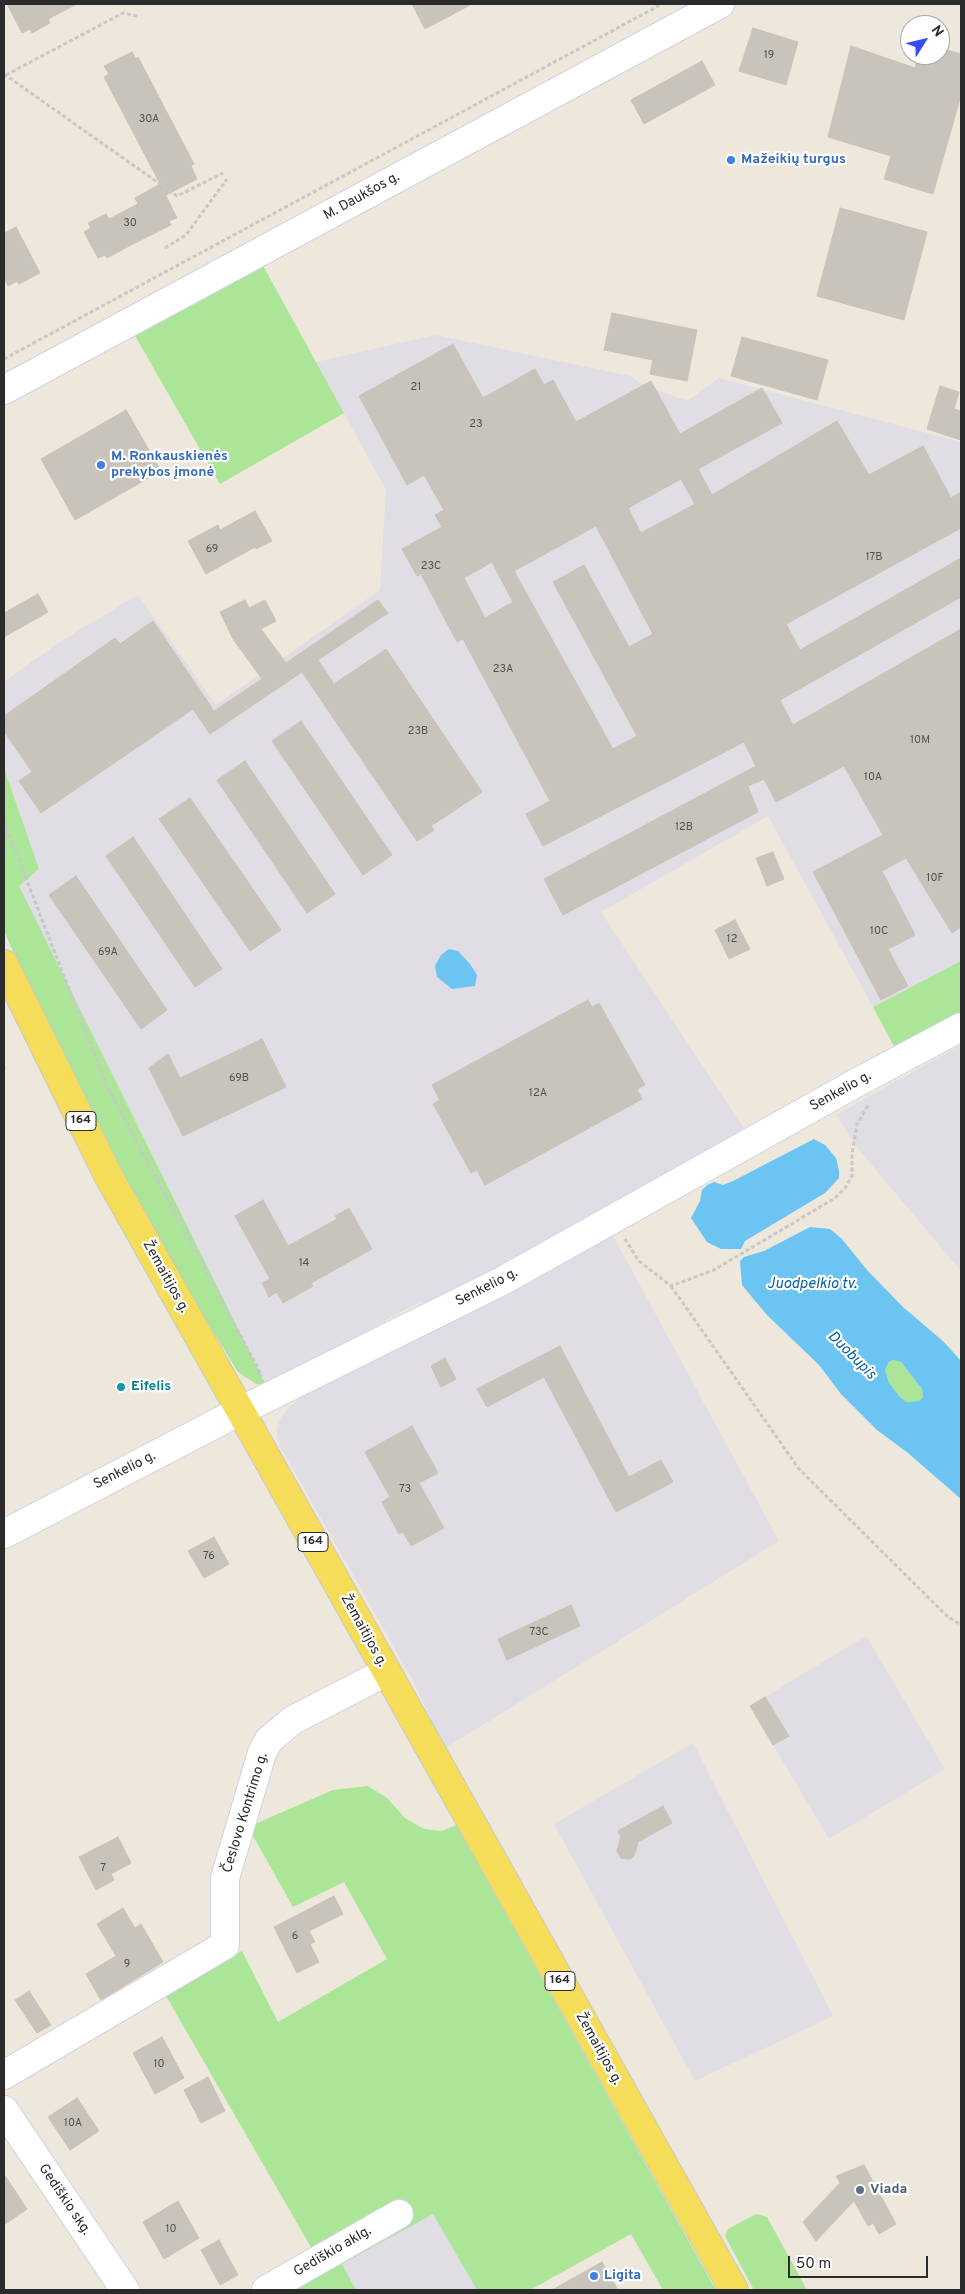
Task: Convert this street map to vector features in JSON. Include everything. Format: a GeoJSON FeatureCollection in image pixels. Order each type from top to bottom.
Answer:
{"type":"FeatureCollection","features":[{"type":"Feature","properties":{"kind":"main road","name":"Žemaitijos g."},"geometry":{"type":"LineString","coordinates":[[4,964],[108,1175],[734,2290]]}},
{"type":"Feature","properties":{"kind":"street","name":"M. Daukšos g."},"geometry":{"type":"LineString","coordinates":[[4,390],[720,4]]}},
{"type":"Feature","properties":{"kind":"street","name":"Senkelio g."},"geometry":{"type":"LineString","coordinates":[[4,1534],[240,1411],[502,1281],[856,1083],[961,1027]]}},
{"type":"Feature","properties":{"kind":"street","name":"Česlovo Kontrimo g."},"geometry":{"type":"LineString","coordinates":[[4,2075],[225,1945],[225,1878],[262,1753],[269,1740],[293,1720],[386,1672]]}},
{"type":"Feature","properties":{"kind":"street","name":"Gediškio skg."},"geometry":{"type":"LineString","coordinates":[[4,2110],[125,2290]]}},
{"type":"Feature","properties":{"kind":"street","name":"Gediškio aklg."},"geometry":{"type":"LineString","coordinates":[[266,2290],[400,2214]]}},
{"type":"Feature","properties":{"kind":"path"},"geometry":{"type":"LineString","coordinates":[[4,358],[662,4]]}},
{"type":"Feature","properties":{"kind":"path"},"geometry":{"type":"LineString","coordinates":[[136,16],[123,13],[5,75],[177,196],[223,173]]}},
{"type":"Feature","properties":{"kind":"path"},"geometry":{"type":"LineString","coordinates":[[165,248],[186,235],[227,180]]}},
{"type":"Feature","properties":{"kind":"path"},"geometry":{"type":"LineString","coordinates":[[4,822],[106,1084],[272,1395]]}},
{"type":"Feature","properties":{"kind":"path"},"geometry":{"type":"LineString","coordinates":[[671,1286],[714,1270],[834,1198],[845,1188],[852,1176],[852,1154],[857,1124],[869,1104]]}},
{"type":"Feature","properties":{"kind":"path"},"geometry":{"type":"LineString","coordinates":[[613,1219],[639,1261],[671,1286],[799,1469],[947,1616],[961,1625]]}},
{"type":"Feature","properties":{"kind":"shaded area"},"geometry":{"type":"Polygon","coordinates":[[[435,335],[630,376],[644,385],[687,401],[719,378],[961,442],[961,961],[873,1007],[768,816],[601,912],[747,1133],[447,1298],[416,1304],[266,1385],[18,885],[39,869],[4,768],[4,682],[61,641],[138,595],[216,705],[380,590],[386,490],[316,362],[435,335]]]}},
{"type":"Feature","properties":{"kind":"shaded area"},"geometry":{"type":"Polygon","coordinates":[[[961,1045],[961,1271],[855,1145],[836,1115],[961,1045]]]}},
{"type":"Feature","properties":{"kind":"shaded area"},"geometry":{"type":"Polygon","coordinates":[[[611,1232],[779,1541],[444,1749],[415,1684],[279,1444],[277,1430],[280,1419],[288,1408],[301,1397],[611,1232]]]}},
{"type":"Feature","properties":{"kind":"shaded area"},"geometry":{"type":"Polygon","coordinates":[[[866,1636],[945,1769],[829,1839],[750,1706],[866,1636]]]}},
{"type":"Feature","properties":{"kind":"shaded area"},"geometry":{"type":"Polygon","coordinates":[[[693,1743],[833,2016],[695,2081],[554,1824],[693,1743]]]}},
{"type":"Feature","properties":{"kind":"shaded area"},"geometry":{"type":"Polygon","coordinates":[[[433,2213],[477,2290],[356,2290],[342,2264],[433,2213]]]}},
{"type":"Feature","properties":{"kind":"green space"},"geometry":{"type":"Polygon","coordinates":[[[261,262],[344,413],[220,484],[134,334],[261,262]]]}},
{"type":"Feature","properties":{"kind":"green space"},"geometry":{"type":"Polygon","coordinates":[[[4,768],[39,869],[19,886],[266,1385],[256,1384],[238,1372],[146,1223],[37,1006],[4,931],[4,768]]]}},
{"type":"Feature","properties":{"kind":"green space"},"geometry":{"type":"Polygon","coordinates":[[[961,961],[961,1018],[897,1052],[873,1007],[961,961]]]}},
{"type":"Feature","properties":{"kind":"green space"},"geometry":{"type":"Polygon","coordinates":[[[893,1360],[901,1362],[922,1389],[923,1397],[919,1401],[906,1402],[889,1383],[885,1370],[889,1362],[893,1360]]]}},
{"type":"Feature","properties":{"kind":"green space"},"geometry":{"type":"Polygon","coordinates":[[[368,1786],[387,1798],[405,1818],[424,1829],[442,1831],[456,1825],[716,2290],[663,2290],[631,2234],[530,2290],[477,2290],[433,2214],[342,2264],[356,2290],[283,2290],[323,2268],[166,1996],[242,1951],[278,2022],[387,1959],[344,1882],[293,1907],[248,1827],[333,1790],[368,1786]]]}},
{"type":"Feature","properties":{"kind":"green space"},"geometry":{"type":"Polygon","coordinates":[[[756,2214],[767,2217],[807,2290],[754,2290],[725,2236],[728,2229],[756,2214]]]}},
{"type":"Feature","properties":{"kind":"water"},"geometry":{"type":"Polygon","coordinates":[[[449,949],[458,951],[470,964],[477,975],[475,986],[452,989],[437,977],[435,966],[441,955],[449,949]]]}},
{"type":"Feature","properties":{"kind":"water"},"geometry":{"type":"Polygon","coordinates":[[[814,1139],[825,1145],[836,1158],[839,1171],[839,1178],[825,1193],[745,1241],[741,1249],[721,1249],[707,1242],[691,1218],[700,1201],[702,1190],[707,1185],[714,1182],[723,1185],[733,1181],[814,1139]]]}},
{"type":"Feature","properties":{"kind":"water","name":"Juodpelkio tv."},"geometry":{"type":"Polygon","coordinates":[[[810,1227],[830,1229],[841,1238],[867,1270],[903,1307],[944,1342],[961,1361],[961,1499],[908,1453],[877,1430],[841,1394],[819,1365],[767,1315],[742,1285],[740,1261],[744,1257],[764,1251],[810,1227]],[[893,1360],[889,1362],[885,1370],[889,1383],[906,1402],[919,1401],[923,1397],[922,1389],[901,1362],[893,1360]]]}},
{"type":"Feature","properties":{"kind":"building"},"geometry":{"type":"Polygon","coordinates":[[[7,4],[77,4],[48,19],[50,23],[32,33],[30,29],[22,33],[7,4]]]}},
{"type":"Feature","properties":{"kind":"building"},"geometry":{"type":"Polygon","coordinates":[[[412,4],[472,4],[425,29],[412,4]]]}},
{"type":"Feature","properties":{"kind":"building"},"geometry":{"type":"Polygon","coordinates":[[[753,28],[798,42],[786,85],[739,71],[753,28]]]}},
{"type":"Feature","properties":{"kind":"building"},"geometry":{"type":"Polygon","coordinates":[[[851,46],[900,63],[900,65],[915,68],[916,65],[950,65],[950,51],[961,54],[961,95],[933,194],[884,179],[891,156],[828,137],[851,46]]]}},
{"type":"Feature","properties":{"kind":"building"},"geometry":{"type":"Polygon","coordinates":[[[132,52],[136,59],[138,57],[194,164],[191,166],[197,179],[166,195],[104,77],[109,74],[104,66],[132,52]]]}},
{"type":"Feature","properties":{"kind":"building"},"geometry":{"type":"Polygon","coordinates":[[[702,61],[715,85],[644,124],[631,100],[702,61]]]}},
{"type":"Feature","properties":{"kind":"building"},"geometry":{"type":"Polygon","coordinates":[[[160,184],[177,218],[169,221],[171,225],[107,258],[105,255],[98,258],[84,232],[91,228],[88,223],[106,214],[109,219],[138,204],[135,198],[160,184]]]}},
{"type":"Feature","properties":{"kind":"building"},"geometry":{"type":"Polygon","coordinates":[[[840,208],[927,232],[904,320],[817,296],[840,208]]]}},
{"type":"Feature","properties":{"kind":"building"},"geometry":{"type":"Polygon","coordinates":[[[16,227],[40,273],[19,284],[17,281],[8,286],[4,277],[4,233],[16,227]]]}},
{"type":"Feature","properties":{"kind":"building"},"geometry":{"type":"Polygon","coordinates":[[[612,313],[697,330],[687,381],[650,374],[653,360],[604,350],[612,313]]]}},
{"type":"Feature","properties":{"kind":"building"},"geometry":{"type":"Polygon","coordinates":[[[742,337],[828,360],[817,400],[731,376],[742,337]]]}},
{"type":"Feature","properties":{"kind":"building"},"geometry":{"type":"Polygon","coordinates":[[[453,344],[483,398],[535,369],[544,385],[553,380],[576,422],[651,381],[680,434],[762,388],[782,423],[698,469],[712,495],[837,421],[869,475],[923,446],[951,498],[961,492],[961,528],[786,624],[800,650],[961,558],[961,597],[780,700],[793,725],[961,629],[961,927],[952,933],[906,858],[882,871],[915,935],[888,949],[908,986],[881,1000],[813,872],[883,835],[844,766],[776,802],[764,779],[748,786],[758,812],[563,915],[544,879],[756,766],[744,742],[543,846],[526,814],[550,801],[463,639],[457,642],[421,574],[417,576],[402,549],[442,527],[435,515],[444,510],[424,475],[407,485],[359,396],[453,344]],[[681,479],[628,508],[641,533],[695,504],[681,479]],[[596,526],[514,571],[613,749],[637,736],[553,582],[584,565],[629,647],[653,634],[596,526]],[[492,562],[464,578],[485,618],[513,602],[492,562]]]}},
{"type":"Feature","properties":{"kind":"building"},"geometry":{"type":"Polygon","coordinates":[[[940,386],[959,392],[954,409],[961,411],[961,440],[927,429],[940,386]]]}},
{"type":"Feature","properties":{"kind":"building","name":"M. Ronkauskienės prekybos įmonė"},"geometry":{"type":"Polygon","coordinates":[[[126,410],[161,471],[75,520],[41,459],[126,410]]]}},
{"type":"Feature","properties":{"kind":"building"},"geometry":{"type":"Polygon","coordinates":[[[255,511],[272,541],[256,549],[255,547],[206,574],[188,541],[218,525],[220,530],[255,511]]]}},
{"type":"Feature","properties":{"kind":"building"},"geometry":{"type":"Polygon","coordinates":[[[38,594],[48,612],[4,637],[4,613],[38,594]]]}},
{"type":"Feature","properties":{"kind":"building"},"geometry":{"type":"Polygon","coordinates":[[[245,600],[249,608],[265,600],[276,621],[261,629],[286,663],[378,600],[388,613],[318,660],[334,684],[386,649],[482,792],[431,826],[434,830],[417,841],[302,672],[210,734],[193,709],[41,813],[19,781],[32,772],[4,731],[4,716],[115,638],[120,644],[153,621],[214,711],[262,679],[233,639],[220,612],[245,600]]]}},
{"type":"Feature","properties":{"kind":"building"},"geometry":{"type":"Polygon","coordinates":[[[301,721],[392,855],[363,875],[272,741],[301,721]]]}},
{"type":"Feature","properties":{"kind":"building"},"geometry":{"type":"Polygon","coordinates":[[[245,761],[335,894],[307,913],[217,780],[245,761]]]}},
{"type":"Feature","properties":{"kind":"building"},"geometry":{"type":"Polygon","coordinates":[[[190,798],[281,930],[250,951],[159,819],[190,798]]]}},
{"type":"Feature","properties":{"kind":"building"},"geometry":{"type":"Polygon","coordinates":[[[133,837],[222,969],[195,987],[106,856],[133,837]]]}},
{"type":"Feature","properties":{"kind":"building"},"geometry":{"type":"Polygon","coordinates":[[[773,852],[784,879],[767,886],[756,858],[773,852]]]}},
{"type":"Feature","properties":{"kind":"building"},"geometry":{"type":"Polygon","coordinates":[[[76,876],[167,1010],[141,1029],[49,895],[76,876]]]}},
{"type":"Feature","properties":{"kind":"building"},"geometry":{"type":"Polygon","coordinates":[[[735,920],[750,949],[729,959],[715,930],[735,920]]]}},
{"type":"Feature","properties":{"kind":"building"},"geometry":{"type":"Polygon","coordinates":[[[588,1000],[592,1007],[599,1003],[645,1085],[637,1089],[642,1099],[485,1185],[477,1170],[471,1173],[433,1104],[440,1100],[432,1085],[588,1000]]]}},
{"type":"Feature","properties":{"kind":"building"},"geometry":{"type":"Polygon","coordinates":[[[262,1039],[286,1087],[183,1136],[149,1068],[168,1054],[180,1078],[262,1039]]]}},
{"type":"Feature","properties":{"kind":"building"},"geometry":{"type":"Polygon","coordinates":[[[263,1200],[288,1246],[337,1219],[335,1216],[349,1208],[372,1249],[311,1283],[313,1286],[283,1303],[277,1292],[269,1297],[262,1283],[270,1279],[235,1216],[263,1200]]]}},
{"type":"Feature","properties":{"kind":"building"},"geometry":{"type":"Polygon","coordinates":[[[560,1346],[629,1477],[661,1460],[673,1482],[616,1512],[544,1377],[487,1407],[477,1389],[560,1346]]]}},
{"type":"Feature","properties":{"kind":"building"},"geometry":{"type":"Polygon","coordinates":[[[445,1358],[456,1379],[441,1387],[431,1366],[445,1358]]]}},
{"type":"Feature","properties":{"kind":"building"},"geometry":{"type":"Polygon","coordinates":[[[412,1426],[438,1473],[419,1483],[444,1528],[411,1546],[403,1532],[399,1534],[382,1502],[390,1497],[365,1452],[412,1426]]]}},
{"type":"Feature","properties":{"kind":"building"},"geometry":{"type":"Polygon","coordinates":[[[214,1537],[229,1564],[204,1578],[188,1551],[214,1537]]]}},
{"type":"Feature","properties":{"kind":"building"},"geometry":{"type":"Polygon","coordinates":[[[571,1605],[580,1626],[507,1660],[498,1639],[571,1605]]]}},
{"type":"Feature","properties":{"kind":"building"},"geometry":{"type":"Polygon","coordinates":[[[765,1697],[789,1736],[773,1745],[750,1706],[765,1697]]]}},
{"type":"Feature","properties":{"kind":"building"},"geometry":{"type":"Polygon","coordinates":[[[663,1806],[672,1823],[638,1842],[634,1856],[630,1859],[621,1858],[617,1851],[621,1837],[618,1831],[663,1806]]]}},
{"type":"Feature","properties":{"kind":"building"},"geometry":{"type":"Polygon","coordinates":[[[118,1837],[131,1863],[111,1874],[114,1880],[96,1890],[79,1857],[118,1837]]]}},
{"type":"Feature","properties":{"kind":"building"},"geometry":{"type":"Polygon","coordinates":[[[334,1896],[343,1914],[309,1931],[315,1942],[310,1944],[319,1962],[297,1973],[274,1927],[334,1896]]]}},
{"type":"Feature","properties":{"kind":"building"},"geometry":{"type":"Polygon","coordinates":[[[123,1908],[135,1928],[141,1924],[163,1962],[101,2000],[86,1974],[116,1956],[97,1924],[123,1908]]]}},
{"type":"Feature","properties":{"kind":"building"},"geometry":{"type":"Polygon","coordinates":[[[29,1991],[51,2025],[37,2033],[15,2000],[29,1991]]]}},
{"type":"Feature","properties":{"kind":"building"},"geometry":{"type":"Polygon","coordinates":[[[162,2037],[184,2078],[155,2094],[133,2053],[162,2037]]]}},
{"type":"Feature","properties":{"kind":"building"},"geometry":{"type":"Polygon","coordinates":[[[208,2077],[225,2111],[201,2123],[184,2090],[208,2077]]]}},
{"type":"Feature","properties":{"kind":"building"},"geometry":{"type":"Polygon","coordinates":[[[77,2098],[99,2131],[70,2150],[48,2117],[77,2098]]]}},
{"type":"Feature","properties":{"kind":"building","name":"Viada"},"geometry":{"type":"Polygon","coordinates":[[[864,2165],[896,2224],[879,2234],[873,2223],[868,2226],[854,2201],[816,2241],[803,2222],[840,2183],[836,2176],[864,2165]]]}},
{"type":"Feature","properties":{"kind":"building"},"geometry":{"type":"Polygon","coordinates":[[[4,2174],[27,2209],[4,2225],[4,2174]]]}},
{"type":"Feature","properties":{"kind":"building"},"geometry":{"type":"Polygon","coordinates":[[[178,2201],[199,2238],[164,2259],[143,2222],[178,2201]]]}},
{"type":"Feature","properties":{"kind":"building"},"geometry":{"type":"Polygon","coordinates":[[[219,2240],[238,2275],[220,2285],[201,2250],[219,2240]]]}},
{"type":"Feature","properties":{"kind":"building","name":"Ligita"},"geometry":{"type":"Polygon","coordinates":[[[602,2262],[618,2290],[552,2290],[602,2262]]]}},
{"type":"Feature","properties":{"kind":"place","name":"Mažeikių turgus"},"geometry":{"type":"Point","coordinates":[731,160]}},
{"type":"Feature","properties":{"kind":"place","name":"M. Ronkauskienės prekybos įmonė"},"geometry":{"type":"Point","coordinates":[101,465]}},
{"type":"Feature","properties":{"kind":"place","name":"Eifelis"},"geometry":{"type":"Point","coordinates":[121,1387]}},
{"type":"Feature","properties":{"kind":"place","name":"Viada"},"geometry":{"type":"Point","coordinates":[860,2190]}},
{"type":"Feature","properties":{"kind":"place","name":"Ligita"},"geometry":{"type":"Point","coordinates":[594,2276]}},
{"type":"Feature","properties":{"kind":"water label","name":"Duobupis"},"geometry":{"type":"Point","coordinates":[851,1356]}}]}
